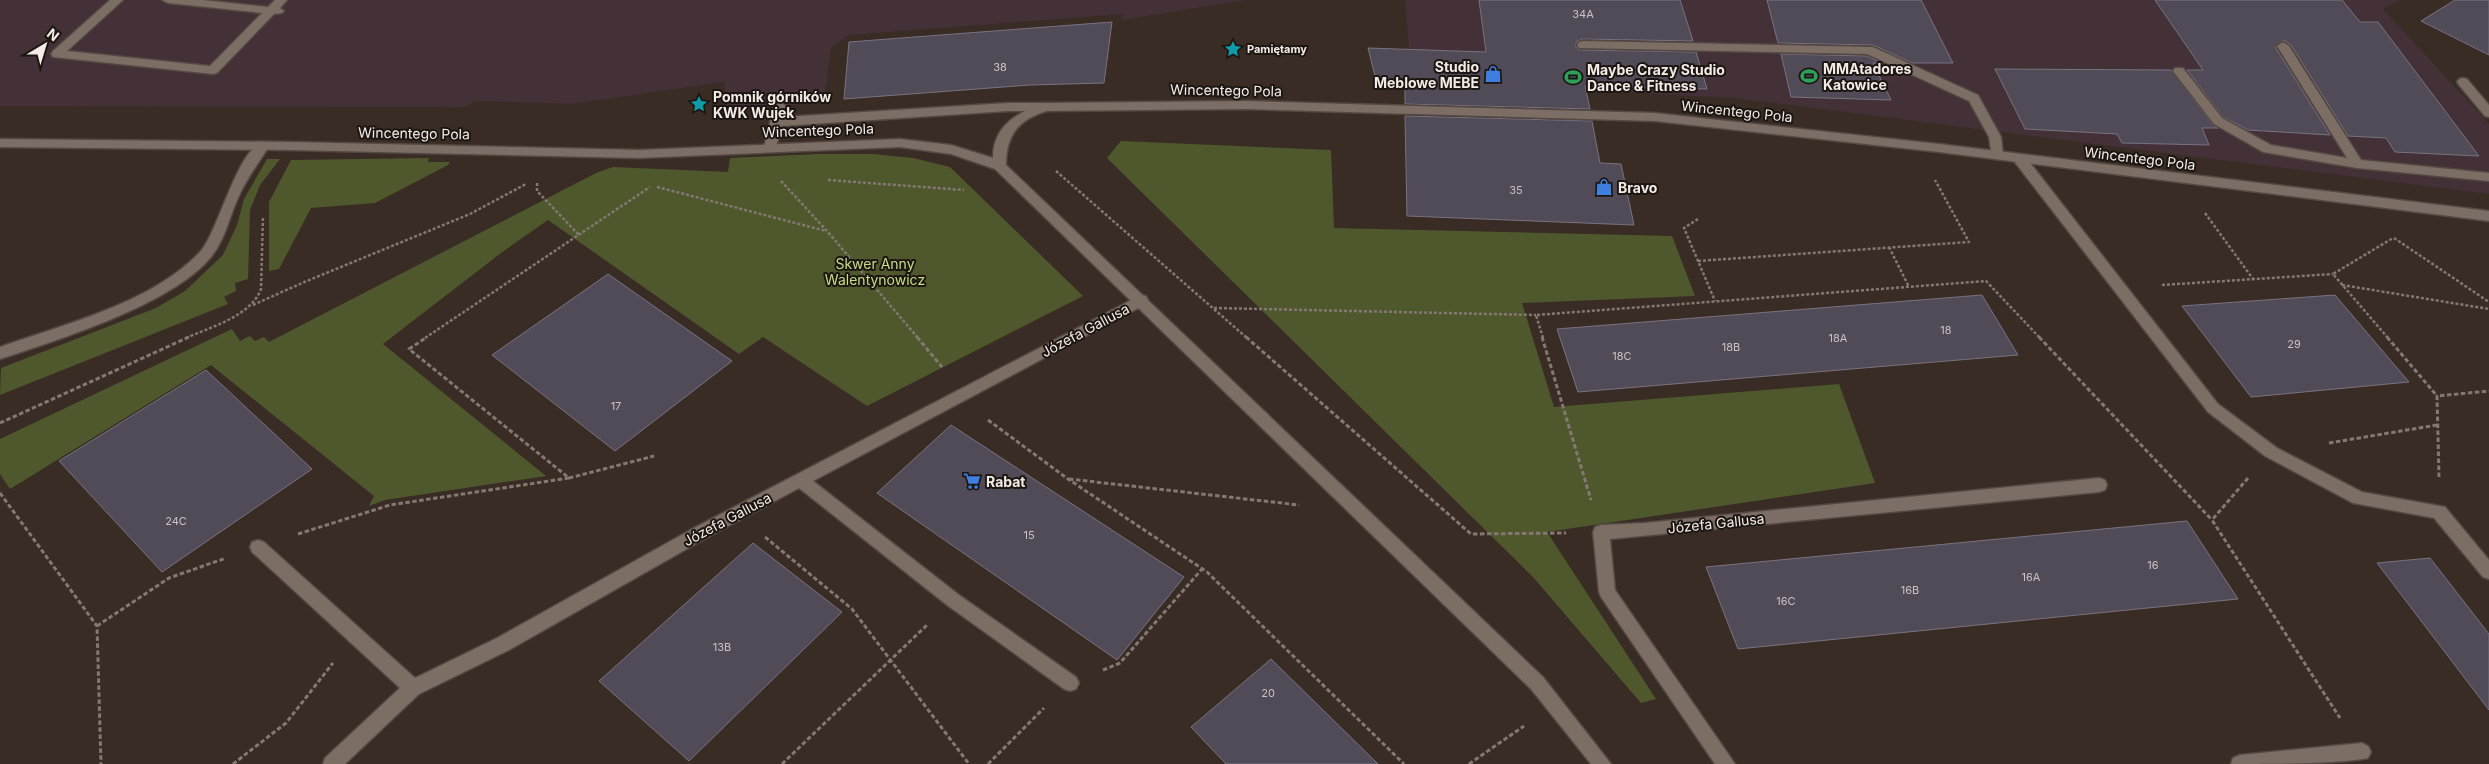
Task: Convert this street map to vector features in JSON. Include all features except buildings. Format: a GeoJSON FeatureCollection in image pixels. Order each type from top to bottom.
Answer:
{"type":"FeatureCollection","features":[{"type":"Feature","properties":{"kind":"street"},"geometry":{"type":"LineString","coordinates":[[117,0],[57,54],[213,70],[277,7]]}},
{"type":"Feature","properties":{"kind":"street"},"geometry":{"type":"LineString","coordinates":[[168,0],[277,7]]}},
{"type":"Feature","properties":{"kind":"street"},"geometry":{"type":"LineString","coordinates":[[1583,45],[1869,50],[1974,98],[1995,137],[1997,155]]}},
{"type":"Feature","properties":{"kind":"street"},"geometry":{"type":"LineString","coordinates":[[2283,46],[2357,164]]}},
{"type":"Feature","properties":{"kind":"street"},"geometry":{"type":"LineString","coordinates":[[2179,71],[2218,121],[2268,149],[2357,164],[2489,177]]}},
{"type":"Feature","properties":{"kind":"street"},"geometry":{"type":"LineString","coordinates":[[2463,82],[2489,113]]}},
{"type":"Feature","properties":{"kind":"street","name":"Wincentego Pola"},"geometry":{"type":"LineString","coordinates":[[0,143],[263,146],[638,154],[900,143],[966,152],[1000,166],[1000,142],[1007,130],[1032,110],[1047,106],[1246,104],[1655,117],[1997,155],[2489,216]]}},
{"type":"Feature","properties":{"kind":"street"},"geometry":{"type":"LineString","coordinates":[[770,147],[780,106]]}},
{"type":"Feature","properties":{"kind":"street"},"geometry":{"type":"LineString","coordinates":[[777,122],[1047,106]]}},
{"type":"Feature","properties":{"kind":"street"},"geometry":{"type":"LineString","coordinates":[[0,353],[138,302],[177,280],[206,255],[220,233],[227,208],[263,146]]}},
{"type":"Feature","properties":{"kind":"street"},"geometry":{"type":"LineString","coordinates":[[2019,158],[2213,408],[2272,452],[2359,498],[2440,512],[2489,572]]}},
{"type":"Feature","properties":{"kind":"street","name":"Józefa Gallusa"},"geometry":{"type":"LineString","coordinates":[[1000,166],[1537,684],[1602,764]]}},
{"type":"Feature","properties":{"kind":"street","name":"Józefa Gallusa"},"geometry":{"type":"LineString","coordinates":[[332,764],[413,688],[503,644],[700,533],[1141,300]]}},
{"type":"Feature","properties":{"kind":"street"},"geometry":{"type":"LineString","coordinates":[[800,480],[953,600],[1070,683]]}},
{"type":"Feature","properties":{"kind":"street","name":"Józefa Gallusa"},"geometry":{"type":"LineString","coordinates":[[1601,532],[1644,530],[2099,485]]}},
{"type":"Feature","properties":{"kind":"street"},"geometry":{"type":"LineString","coordinates":[[1601,532],[1607,592],[1726,764]]}},
{"type":"Feature","properties":{"kind":"street"},"geometry":{"type":"LineString","coordinates":[[258,547],[413,688]]}},
{"type":"Feature","properties":{"kind":"street"},"geometry":{"type":"LineString","coordinates":[[2240,764],[2362,752]]}},
{"type":"Feature","properties":{"kind":"path"},"geometry":{"type":"LineString","coordinates":[[1050,165],[1470,534],[1601,532],[1536,315]]}},
{"type":"Feature","properties":{"kind":"path"},"geometry":{"type":"LineString","coordinates":[[786,177],[776,176],[828,231],[976,411],[1068,479],[1202,569],[1404,764]]}},
{"type":"Feature","properties":{"kind":"path"},"geometry":{"type":"LineString","coordinates":[[825,180],[972,191]]}},
{"type":"Feature","properties":{"kind":"path"},"geometry":{"type":"LineString","coordinates":[[0,423],[226,320],[298,284],[469,214],[531,181]]}},
{"type":"Feature","properties":{"kind":"path"},"geometry":{"type":"LineString","coordinates":[[1698,261],[1969,242],[1937,184]]}},
{"type":"Feature","properties":{"kind":"path"},"geometry":{"type":"LineString","coordinates":[[569,478],[409,349],[652,186],[828,231]]}},
{"type":"Feature","properties":{"kind":"path"},"geometry":{"type":"LineString","coordinates":[[545,199],[579,235]]}},
{"type":"Feature","properties":{"kind":"path"},"geometry":{"type":"LineString","coordinates":[[2200,206],[2253,279]]}},
{"type":"Feature","properties":{"kind":"path"},"geometry":{"type":"LineString","coordinates":[[241,311],[259,297],[262,289],[263,211]]}},
{"type":"Feature","properties":{"kind":"path"},"geometry":{"type":"LineString","coordinates":[[1698,219],[1684,228],[1715,301]]}},
{"type":"Feature","properties":{"kind":"path"},"geometry":{"type":"LineString","coordinates":[[2391,231],[2394,238],[2489,302]]}},
{"type":"Feature","properties":{"kind":"path"},"geometry":{"type":"LineString","coordinates":[[2119,288],[2333,274],[2394,238]]}},
{"type":"Feature","properties":{"kind":"path"},"geometry":{"type":"LineString","coordinates":[[1889,247],[1908,287]]}},
{"type":"Feature","properties":{"kind":"path"},"geometry":{"type":"LineString","coordinates":[[2333,274],[2437,396],[2440,512]]}},
{"type":"Feature","properties":{"kind":"path"},"geometry":{"type":"LineString","coordinates":[[1213,308],[1536,315],[1986,281],[2212,520],[2362,752]]}},
{"type":"Feature","properties":{"kind":"path"},"geometry":{"type":"LineString","coordinates":[[2342,285],[2489,309]]}},
{"type":"Feature","properties":{"kind":"path"},"geometry":{"type":"LineString","coordinates":[[2437,396],[2489,391]]}},
{"type":"Feature","properties":{"kind":"path"},"geometry":{"type":"LineString","coordinates":[[2272,452],[2438,426]]}},
{"type":"Feature","properties":{"kind":"path"},"geometry":{"type":"LineString","coordinates":[[97,626],[169,578],[258,547],[390,505],[569,478],[654,456]]}},
{"type":"Feature","properties":{"kind":"path"},"geometry":{"type":"LineString","coordinates":[[1068,479],[1307,506]]}},
{"type":"Feature","properties":{"kind":"path"},"geometry":{"type":"LineString","coordinates":[[0,493],[97,626],[101,764]]}},
{"type":"Feature","properties":{"kind":"path"},"geometry":{"type":"LineString","coordinates":[[2212,520],[2229,500]]}},
{"type":"Feature","properties":{"kind":"path"},"geometry":{"type":"LineString","coordinates":[[736,514],[852,609],[892,658],[969,764]]}},
{"type":"Feature","properties":{"kind":"path"},"geometry":{"type":"LineString","coordinates":[[988,764],[1070,683],[1120,663],[1202,569]]}},
{"type":"Feature","properties":{"kind":"path"},"geometry":{"type":"LineString","coordinates":[[782,764],[953,600]]}},
{"type":"Feature","properties":{"kind":"path"},"geometry":{"type":"LineString","coordinates":[[233,764],[286,723],[356,635]]}},
{"type":"Feature","properties":{"kind":"path"},"geometry":{"type":"LineString","coordinates":[[1469,764],[1524,726]]}},
{"type":"Feature","properties":{"kind":"shaded area"},"geometry":{"type":"Polygon","coordinates":[[[0,0],[1246,0],[1122,20],[1123,14],[849,35],[831,48],[824,102],[728,111],[724,82],[572,104],[473,101],[468,107],[0,106],[0,0]]]}},
{"type":"Feature","properties":{"kind":"shaded area"},"geometry":{"type":"Polygon","coordinates":[[[1405,0],[2400,0],[2383,9],[2489,124],[2489,194],[1734,98],[1439,83],[1409,49],[1405,0]]]}},
{"type":"Feature","properties":{"kind":"green space"},"geometry":{"type":"Polygon","coordinates":[[[1121,141],[1331,150],[1334,228],[1672,236],[1695,296],[1522,303],[1554,407],[1839,384],[1875,483],[1547,532],[1656,699],[1641,703],[1533,577],[1107,158],[1121,141]]]}},
{"type":"Feature","properties":{"kind":"green space","name":"Skwer Anny Walentynowicz"},"geometry":{"type":"Polygon","coordinates":[[[818,154],[873,154],[913,158],[950,167],[1083,296],[867,406],[763,337],[739,354],[548,220],[501,253],[383,344],[546,476],[385,500],[369,506],[374,496],[211,365],[10,489],[0,474],[0,439],[232,329],[240,341],[250,336],[255,341],[264,337],[269,342],[596,173],[613,167],[728,172],[730,158],[818,154]]]}},
{"type":"Feature","properties":{"kind":"green space"},"geometry":{"type":"Polygon","coordinates":[[[429,158],[428,162],[450,162],[448,165],[375,203],[311,208],[279,269],[269,271],[269,202],[291,160],[429,158]]]}},
{"type":"Feature","properties":{"kind":"green space"},"geometry":{"type":"Polygon","coordinates":[[[267,159],[280,159],[260,185],[250,210],[248,279],[235,283],[236,291],[224,297],[228,304],[0,395],[1,368],[156,308],[185,291],[223,255],[237,225],[244,199],[267,159]]]}},
{"type":"Feature","properties":{"kind":"place","name":"Pamiętamy"},"geometry":{"type":"Point","coordinates":[1233,49]}},
{"type":"Feature","properties":{"kind":"place","name":"Studio Meblowe MEBE"},"geometry":{"type":"Point","coordinates":[1493,74]}},
{"type":"Feature","properties":{"kind":"place","name":"MMAtadores Katowice"},"geometry":{"type":"Point","coordinates":[1809,76]}},
{"type":"Feature","properties":{"kind":"place","name":"Maybe Crazy Studio Dance & Fitness"},"geometry":{"type":"Point","coordinates":[1573,77]}},
{"type":"Feature","properties":{"kind":"place","name":"Pomnik górników KWK Wujek"},"geometry":{"type":"Point","coordinates":[699,104]}},
{"type":"Feature","properties":{"kind":"place","name":"Bravo"},"geometry":{"type":"Point","coordinates":[1604,187]}},
{"type":"Feature","properties":{"kind":"place","name":"Rabat"},"geometry":{"type":"Point","coordinates":[972,481]}}]}
